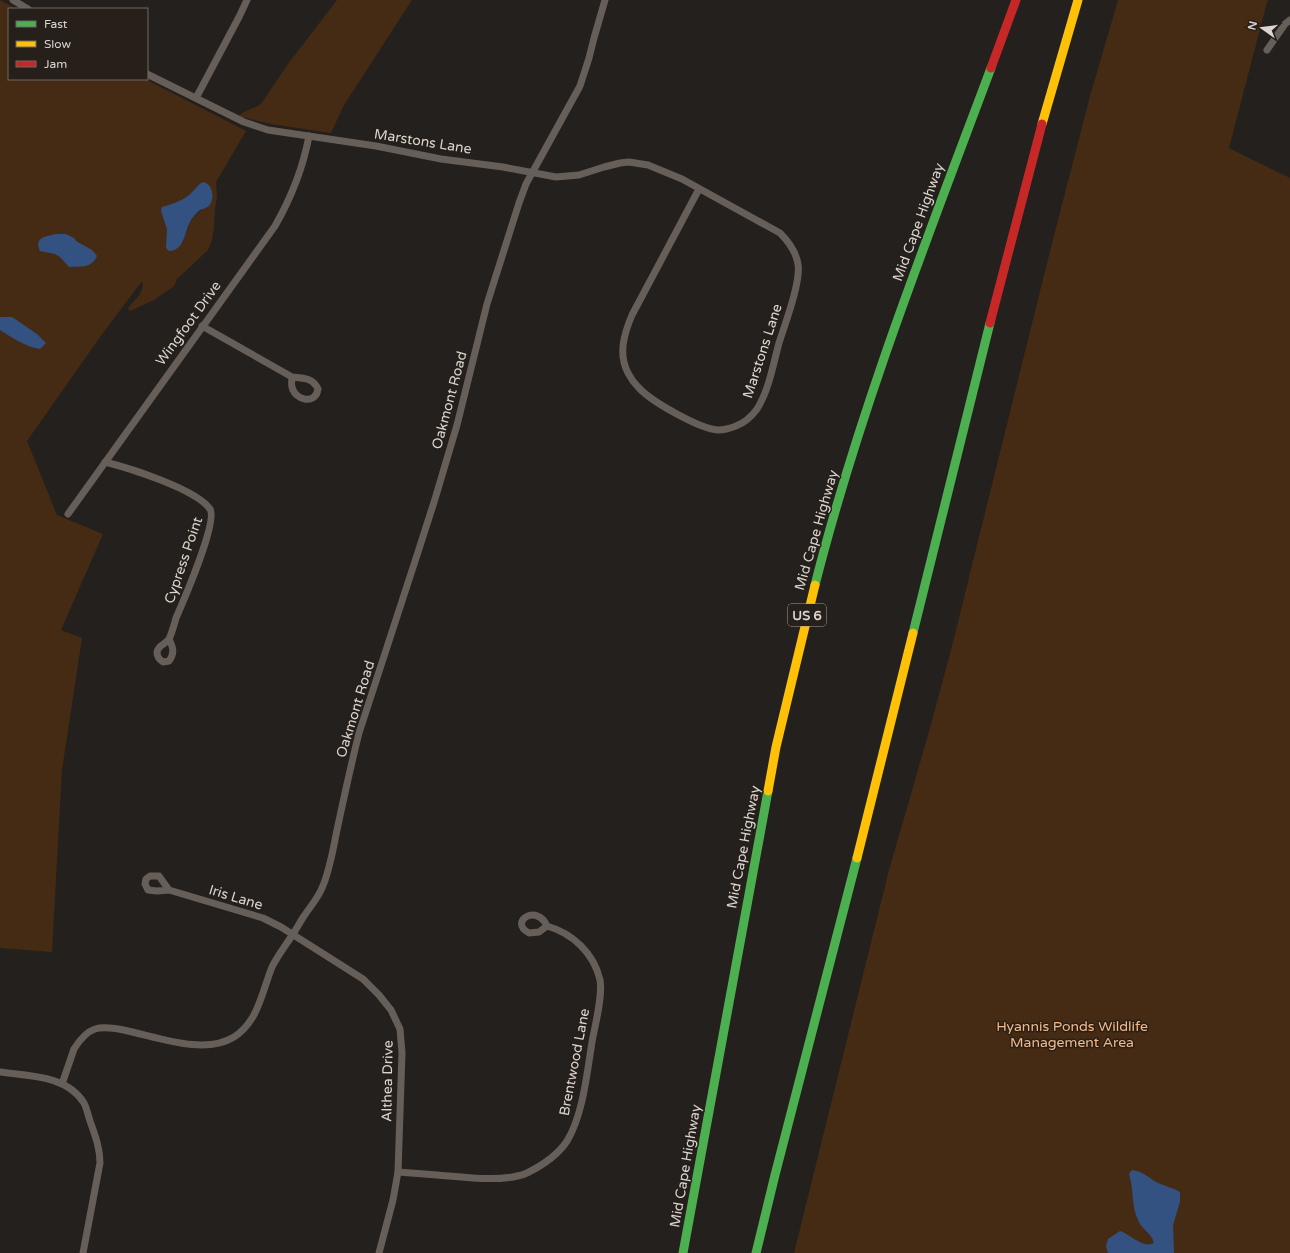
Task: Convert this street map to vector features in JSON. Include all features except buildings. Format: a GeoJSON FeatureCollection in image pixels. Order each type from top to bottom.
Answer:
{"type":"FeatureCollection","features":[{"type":"Feature","properties":{"kind":"highway","name":"Mid Cape Highway"},"geometry":{"type":"LineString","coordinates":[[683,1253],[776,747],[826,543],[854,448],[878,375],[1016,0]]}},
{"type":"Feature","properties":{"kind":"highway"},"geometry":{"type":"LineString","coordinates":[[756,1253],[846,903],[973,391],[1038,138],[1078,0]]}},
{"type":"Feature","properties":{"kind":"street"},"geometry":{"type":"LineString","coordinates":[[13,0],[26,8]]}},
{"type":"Feature","properties":{"kind":"street"},"geometry":{"type":"LineString","coordinates":[[196,98],[247,0]]}},
{"type":"Feature","properties":{"kind":"street","name":"Oakmont Road"},"geometry":{"type":"LineString","coordinates":[[62,1084],[77,1044],[86,1035],[97,1029],[121,1030],[201,1046],[211,1046],[234,1038],[244,1030],[251,1021],[260,1005],[267,981],[278,955],[294,934],[318,896],[327,875],[359,733],[441,477],[459,417],[482,323],[519,203],[526,184],[580,86],[605,0]]}},
{"type":"Feature","properties":{"kind":"street"},"geometry":{"type":"LineString","coordinates":[[1267,50],[1285,24],[1290,20]]}},
{"type":"Feature","properties":{"kind":"street","name":"Marstons Lane"},"geometry":{"type":"LineString","coordinates":[[148,74],[244,122],[268,130],[376,146],[441,159],[503,167],[556,177],[579,175],[613,164],[629,162],[648,165],[682,179],[780,233],[788,241],[798,264],[796,284],[762,398],[756,410],[747,419],[737,426],[719,430],[706,428],[646,395],[628,373],[623,357],[624,336],[632,315],[699,189]]}},
{"type":"Feature","properties":{"kind":"street","name":"Wingfoot Drive"},"geometry":{"type":"LineString","coordinates":[[68,514],[270,233],[280,217],[298,180],[304,161],[309,136]]}},
{"type":"Feature","properties":{"kind":"street"},"geometry":{"type":"LineString","coordinates":[[202,326],[292,377]]}},
{"type":"Feature","properties":{"kind":"street","name":"Cypress Point"},"geometry":{"type":"LineString","coordinates":[[105,462],[158,479],[179,488],[201,500],[211,510],[211,525],[203,550],[169,639]]}},
{"type":"Feature","properties":{"kind":"street","name":"Iris Lane"},"geometry":{"type":"LineString","coordinates":[[169,890],[263,918],[294,934]]}},
{"type":"Feature","properties":{"kind":"street","name":"Brentwood Lane"},"geometry":{"type":"LineString","coordinates":[[398,1172],[474,1179],[517,1176],[535,1168],[560,1151],[566,1142],[572,1132],[582,1097],[601,988],[597,970],[579,944],[557,929],[547,926]]}},
{"type":"Feature","properties":{"kind":"street","name":"Althea Drive"},"geometry":{"type":"LineString","coordinates":[[294,934],[363,979],[391,1010],[400,1029],[402,1053],[398,1172],[393,1200],[379,1253]]}},
{"type":"Feature","properties":{"kind":"street"},"geometry":{"type":"LineString","coordinates":[[0,1072],[44,1077],[62,1084],[78,1096],[84,1104],[100,1153],[99,1174],[83,1253]]}},
{"type":"Feature","properties":{"kind":"green space"},"geometry":{"type":"Polygon","coordinates":[[[0,0],[14,8],[8,8],[8,80],[147,80],[246,131],[216,182],[217,197],[214,228],[212,240],[208,250],[177,279],[174,286],[154,300],[130,311],[128,308],[141,292],[143,285],[142,281],[100,337],[27,441],[57,515],[103,534],[61,630],[82,638],[62,770],[52,952],[0,948],[0,0]],[[211,190],[167,248],[183,242],[190,222],[195,215],[206,207],[210,201],[211,190]]]}},
{"type":"Feature","properties":{"kind":"green space"},"geometry":{"type":"Polygon","coordinates":[[[337,0],[412,0],[344,105],[331,133],[271,124],[238,116],[243,112],[261,104],[288,64],[337,0]]]}},
{"type":"Feature","properties":{"kind":"green space","name":"Hyannis Ponds Wildlife Management Area"},"geometry":{"type":"Polygon","coordinates":[[[1118,0],[1269,0],[1267,2],[1229,148],[1290,178],[1290,1253],[794,1253],[889,870],[950,654],[1049,255],[1090,96],[1118,0]]]}},
{"type":"Feature","properties":{"kind":"water"},"geometry":{"type":"Polygon","coordinates":[[[203,182],[206,183],[211,189],[211,203],[206,208],[200,210],[193,217],[178,248],[169,251],[166,248],[167,229],[161,211],[162,207],[189,195],[203,182]]]}},
{"type":"Feature","properties":{"kind":"water"},"geometry":{"type":"Polygon","coordinates":[[[56,234],[66,234],[92,250],[97,256],[95,260],[89,265],[69,267],[60,257],[55,254],[40,251],[38,243],[40,240],[56,234]]]}},
{"type":"Feature","properties":{"kind":"water"},"geometry":{"type":"Polygon","coordinates":[[[0,317],[12,317],[37,334],[46,343],[40,349],[14,339],[0,330],[0,317]]]}},
{"type":"Feature","properties":{"kind":"water"},"geometry":{"type":"Polygon","coordinates":[[[1132,1170],[1180,1192],[1180,1202],[1173,1225],[1174,1253],[1108,1253],[1106,1246],[1108,1239],[1120,1231],[1141,1243],[1154,1243],[1151,1236],[1140,1223],[1136,1214],[1129,1174],[1132,1170]]]}},
{"type":"Feature","properties":{"kind":"traffic: fast"},"geometry":{"type":"LineString","coordinates":[[815,585],[852,454],[896,324],[991,68]]}},
{"type":"Feature","properties":{"kind":"traffic: fast"},"geometry":{"type":"LineString","coordinates":[[913,633],[990,323]]}},
{"type":"Feature","properties":{"kind":"traffic: fast"},"geometry":{"type":"LineString","coordinates":[[683,1253],[768,791]]}},
{"type":"Feature","properties":{"kind":"traffic: fast"},"geometry":{"type":"LineString","coordinates":[[756,1253],[857,858]]}},
{"type":"Feature","properties":{"kind":"traffic: slow"},"geometry":{"type":"LineString","coordinates":[[1042,124],[1078,0]]}},
{"type":"Feature","properties":{"kind":"traffic: slow"},"geometry":{"type":"LineString","coordinates":[[768,791],[776,747],[815,585]]}},
{"type":"Feature","properties":{"kind":"traffic: slow"},"geometry":{"type":"LineString","coordinates":[[857,858],[913,633]]}},
{"type":"Feature","properties":{"kind":"traffic: jam"},"geometry":{"type":"LineString","coordinates":[[991,68],[1016,0]]}},
{"type":"Feature","properties":{"kind":"traffic: jam"},"geometry":{"type":"LineString","coordinates":[[990,323],[1042,124]]}}]}
